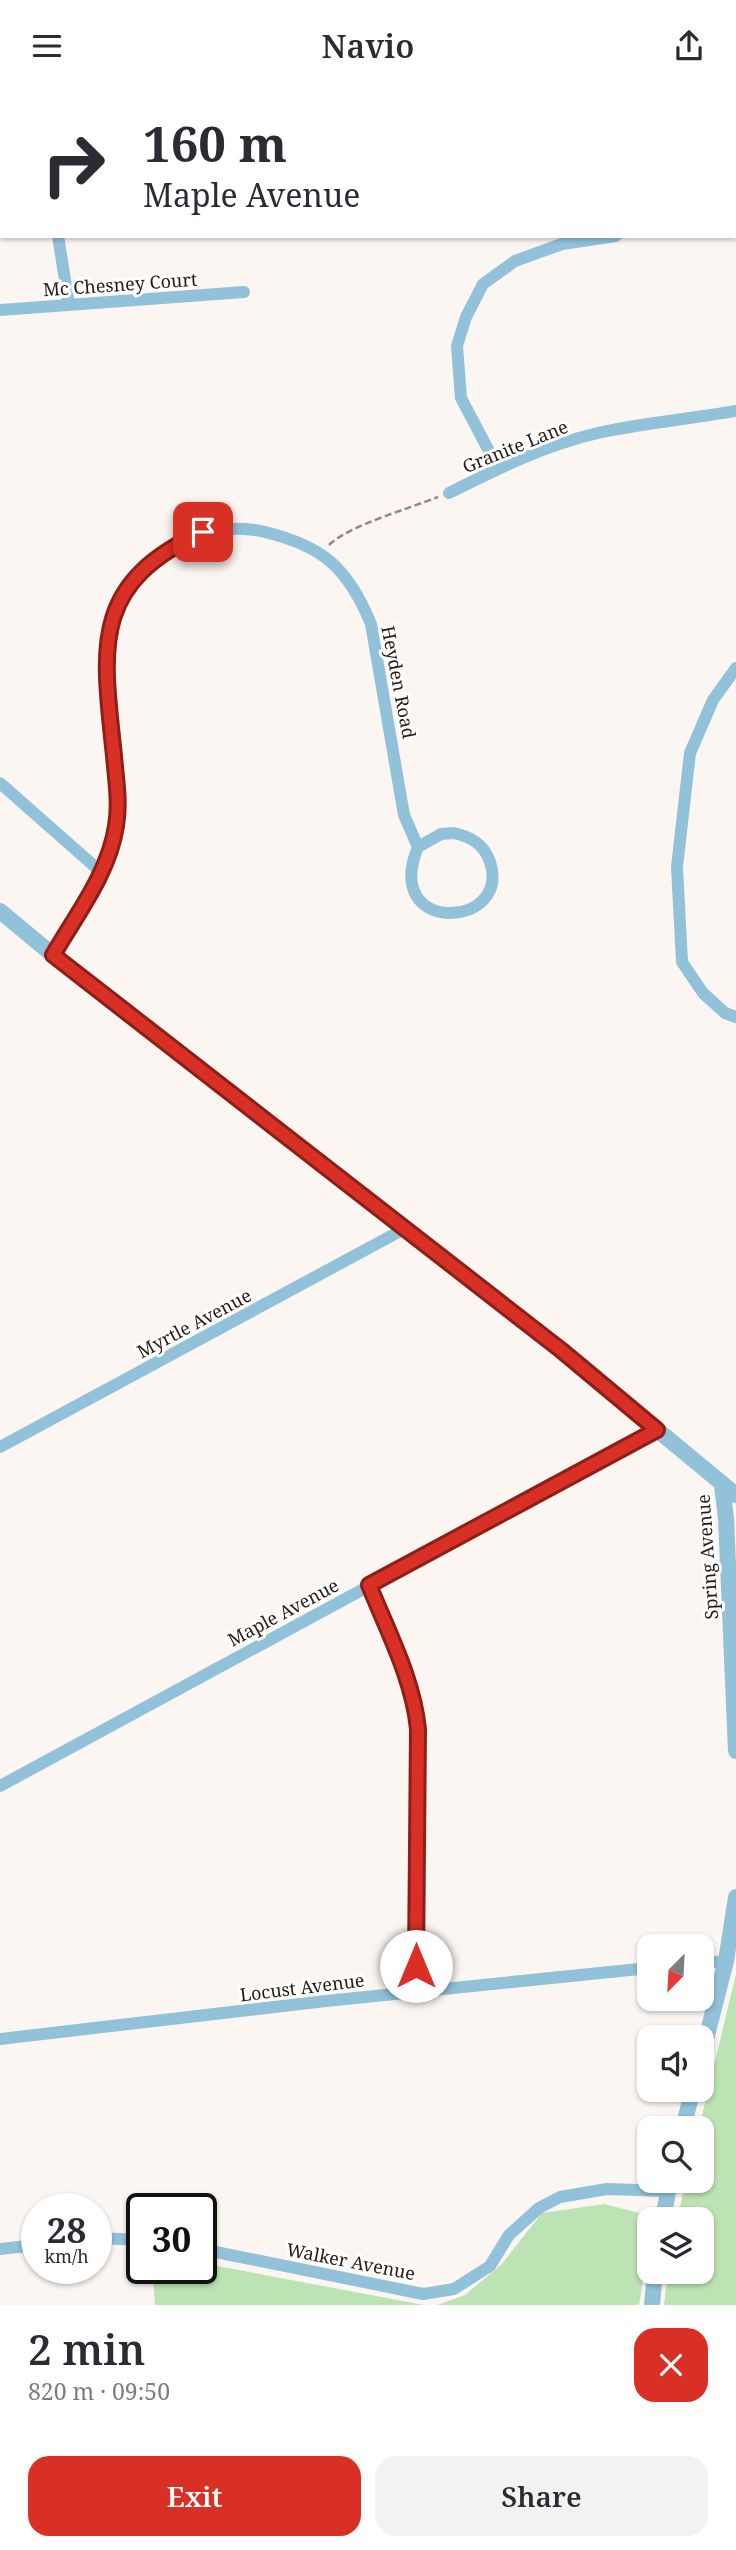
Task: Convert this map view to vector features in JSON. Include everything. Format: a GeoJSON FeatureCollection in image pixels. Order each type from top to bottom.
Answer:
{"type":"FeatureCollection","features":[{"type":"Feature","properties":{"kind":"street"},"geometry":{"type":"LineString","coordinates":[[58,238],[69,305]]}},
{"type":"Feature","properties":{"kind":"street"},"geometry":{"type":"LineString","coordinates":[[498,468],[461,398],[457,346],[466,317],[483,284],[515,261],[562,244],[602,238]]}},
{"type":"Feature","properties":{"kind":"street","name":"Mc Chesney Court"},"geometry":{"type":"LineString","coordinates":[[0,310],[244,292]]}},
{"type":"Feature","properties":{"kind":"street","name":"Granite Lane"},"geometry":{"type":"LineString","coordinates":[[449,493],[544,449],[598,433],[736,411]]}},
{"type":"Feature","properties":{"kind":"street","name":"Heyden Road"},"geometry":{"type":"LineString","coordinates":[[53,955],[101,872],[116,829],[118,807],[106,653],[111,626],[135,577],[174,545],[203,532],[231,529],[262,531],[322,553],[345,575],[363,604],[371,624],[404,815],[418,847]]}},
{"type":"Feature","properties":{"kind":"street"},"geometry":{"type":"LineString","coordinates":[[736,668],[713,701],[690,753],[677,867],[682,962],[703,993],[725,1013],[736,1017]]}},
{"type":"Feature","properties":{"kind":"street"},"geometry":{"type":"LineString","coordinates":[[0,783],[101,872]]}},
{"type":"Feature","properties":{"kind":"street"},"geometry":{"type":"LineString","coordinates":[[454,833],[467,836],[478,843],[486,853],[492,879],[481,902],[470,910],[456,914],[443,913],[419,900],[410,874],[418,847],[441,834],[454,833]]}},
{"type":"Feature","properties":{"kind":"street","name":"Spring Avenue"},"geometry":{"type":"LineString","coordinates":[[0,911],[579,1365],[722,1486],[726,1518],[736,1751]]}},
{"type":"Feature","properties":{"kind":"street","name":"Myrtle Avenue"},"geometry":{"type":"LineString","coordinates":[[0,1447],[404,1229]]}},
{"type":"Feature","properties":{"kind":"street","name":"Maple Avenue"},"geometry":{"type":"LineString","coordinates":[[0,1786],[657,1430]]}},
{"type":"Feature","properties":{"kind":"street"},"geometry":{"type":"LineString","coordinates":[[722,1486],[736,1496]]}},
{"type":"Feature","properties":{"kind":"street"},"geometry":{"type":"LineString","coordinates":[[369,1585],[410,1686],[418,1729],[416,1992]]}},
{"type":"Feature","properties":{"kind":"street"},"geometry":{"type":"LineString","coordinates":[[710,2025],[726,1961],[736,1897]]}},
{"type":"Feature","properties":{"kind":"street"},"geometry":{"type":"LineString","coordinates":[[714,1962],[726,1961]]}},
{"type":"Feature","properties":{"kind":"street","name":"Locust Avenue"},"geometry":{"type":"LineString","coordinates":[[0,2039],[637,1969]]}},
{"type":"Feature","properties":{"kind":"street","name":"Walker Avenue"},"geometry":{"type":"LineString","coordinates":[[217,2252],[423,2294],[454,2289],[490,2266],[509,2235],[539,2208],[560,2197],[607,2189],[637,2188]]}},
{"type":"Feature","properties":{"kind":"street"},"geometry":{"type":"LineString","coordinates":[[0,2249],[21,2247]]}},
{"type":"Feature","properties":{"kind":"street"},"geometry":{"type":"LineString","coordinates":[[652,2305],[654,2284]]}},
{"type":"Feature","properties":{"kind":"path","name":"Granite Lane"},"geometry":{"type":"LineString","coordinates":[[322,553],[337,538],[449,493]]}},
{"type":"Feature","properties":{"kind":"green space"},"geometry":{"type":"Polygon","coordinates":[[[736,1974],[736,2305],[664,2305],[667,2284],[714,2284],[714,2207],[680,2207],[683,2193],[714,2193],[714,2116],[702,2116],[705,2102],[714,2102],[714,2066],[736,1974]]]}},
{"type":"Feature","properties":{"kind":"green space"},"geometry":{"type":"Polygon","coordinates":[[[604,2204],[637,2212],[637,2284],[642,2284],[639,2305],[437,2305],[465,2295],[501,2265],[542,2213],[604,2204]]]}},
{"type":"Feature","properties":{"kind":"green space"},"geometry":{"type":"Polygon","coordinates":[[[217,2266],[424,2305],[155,2305],[153,2284],[217,2284],[217,2266]]]}},
{"type":"Feature","properties":{"kind":"route"},"geometry":{"type":"LineString","coordinates":[[203,532],[174,545],[135,577],[111,626],[106,653],[106,680],[118,807],[116,829],[101,872],[53,955],[561,1350],[657,1430],[369,1585],[410,1686],[418,1729],[416,1966]]}}]}
